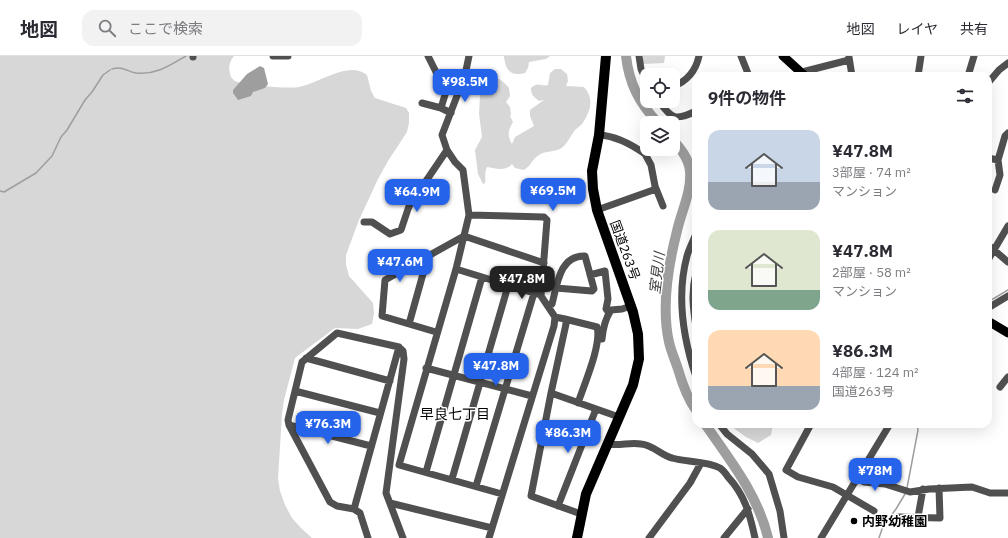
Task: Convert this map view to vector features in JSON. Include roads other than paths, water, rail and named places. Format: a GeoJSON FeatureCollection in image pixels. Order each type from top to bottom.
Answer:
{"type":"FeatureCollection","features":[{"type":"Feature","properties":{"kind":"highway","name":"国道263号"},"geometry":{"type":"LineString","coordinates":[[577,538],[586,494],[633,385],[637,372],[638,358],[638,334],[631,306],[597,210],[593,189],[592,171],[599,134],[606,56]]}},
{"type":"Feature","properties":{"kind":"main road"},"geometry":{"type":"LineString","coordinates":[[784,56],[801,72]]}},
{"type":"Feature","properties":{"kind":"main road"},"geometry":{"type":"LineString","coordinates":[[992,323],[1008,333]]}},
{"type":"Feature","properties":{"kind":"street"},"geometry":{"type":"LineString","coordinates":[[273,56],[288,56]]}},
{"type":"Feature","properties":{"kind":"street"},"geometry":{"type":"LineString","coordinates":[[428,56],[438,76],[448,85],[441,108]]}},
{"type":"Feature","properties":{"kind":"street"},"geometry":{"type":"LineString","coordinates":[[399,465],[436,332],[456,269],[469,215],[463,170],[455,162],[447,150],[442,135],[465,75],[469,56]]}},
{"type":"Feature","properties":{"kind":"street"},"geometry":{"type":"LineString","coordinates":[[639,56],[641,68]]}},
{"type":"Feature","properties":{"kind":"street"},"geometry":{"type":"LineString","coordinates":[[680,83],[689,78],[699,56]]}},
{"type":"Feature","properties":{"kind":"street"},"geometry":{"type":"LineString","coordinates":[[741,56],[747,72]]}},
{"type":"Feature","properties":{"kind":"street"},"geometry":{"type":"LineString","coordinates":[[919,72],[921,56]]}},
{"type":"Feature","properties":{"kind":"street"},"geometry":{"type":"LineString","coordinates":[[969,72],[974,56]]}},
{"type":"Feature","properties":{"kind":"street"},"geometry":{"type":"LineString","coordinates":[[806,72],[849,58],[851,72]]}},
{"type":"Feature","properties":{"kind":"street"},"geometry":{"type":"LineString","coordinates":[[992,78],[999,70],[1008,64]]}},
{"type":"Feature","properties":{"kind":"street"},"geometry":{"type":"LineString","coordinates":[[422,103],[441,108],[451,113]]}},
{"type":"Feature","properties":{"kind":"street"},"geometry":{"type":"LineString","coordinates":[[664,108],[670,115],[676,118],[687,116],[692,113]]}},
{"type":"Feature","properties":{"kind":"street"},"geometry":{"type":"LineString","coordinates":[[995,190],[1000,175],[998,160],[1005,136],[1008,133]]}},
{"type":"Feature","properties":{"kind":"street"},"geometry":{"type":"LineString","coordinates":[[599,134],[607,135],[627,142],[640,149]]}},
{"type":"Feature","properties":{"kind":"street"},"geometry":{"type":"LineString","coordinates":[[364,222],[372,222],[390,234],[401,230],[411,202],[408,189],[424,184],[447,150]]}},
{"type":"Feature","properties":{"kind":"street"},"geometry":{"type":"LineString","coordinates":[[648,156],[656,188],[664,206]]}},
{"type":"Feature","properties":{"kind":"street"},"geometry":{"type":"LineString","coordinates":[[992,159],[998,160]]}},
{"type":"Feature","properties":{"kind":"street"},"geometry":{"type":"LineString","coordinates":[[597,210],[656,188]]}},
{"type":"Feature","properties":{"kind":"street"},"geometry":{"type":"LineString","coordinates":[[469,215],[544,217],[547,220],[541,296]]}},
{"type":"Feature","properties":{"kind":"street"},"geometry":{"type":"LineString","coordinates":[[992,253],[1008,226]]}},
{"type":"Feature","properties":{"kind":"street"},"geometry":{"type":"LineString","coordinates":[[436,332],[382,316],[385,280],[464,236],[544,263]]}},
{"type":"Feature","properties":{"kind":"street"},"geometry":{"type":"LineString","coordinates":[[692,243],[687,255],[682,277],[681,297],[682,322],[692,363]]}},
{"type":"Feature","properties":{"kind":"street"},"geometry":{"type":"LineString","coordinates":[[994,250],[1008,262]]}},
{"type":"Feature","properties":{"kind":"street"},"geometry":{"type":"LineString","coordinates":[[409,324],[428,256]]}},
{"type":"Feature","properties":{"kind":"street"},"geometry":{"type":"LineString","coordinates":[[548,306],[552,304],[556,288],[560,272],[567,262],[580,256],[585,256],[594,289],[592,291],[556,288]]}},
{"type":"Feature","properties":{"kind":"street"},"geometry":{"type":"LineString","coordinates":[[456,269],[541,296],[555,317],[554,326],[489,538]]}},
{"type":"Feature","properties":{"kind":"street"},"geometry":{"type":"LineString","coordinates":[[590,275],[605,271],[608,299],[606,309],[609,312]]}},
{"type":"Feature","properties":{"kind":"street"},"geometry":{"type":"LineString","coordinates":[[426,472],[482,277]]}},
{"type":"Feature","properties":{"kind":"street"},"geometry":{"type":"LineString","coordinates":[[452,479],[508,286]]}},
{"type":"Feature","properties":{"kind":"street"},"geometry":{"type":"LineString","coordinates":[[476,486],[534,293]]}},
{"type":"Feature","properties":{"kind":"street"},"geometry":{"type":"LineString","coordinates":[[992,306],[1008,296]]}},
{"type":"Feature","properties":{"kind":"street"},"geometry":{"type":"LineString","coordinates":[[601,346],[603,329],[609,312],[611,310],[622,310],[631,306]]}},
{"type":"Feature","properties":{"kind":"street"},"geometry":{"type":"LineString","coordinates":[[555,317],[597,327],[598,332],[596,347],[578,403]]}},
{"type":"Feature","properties":{"kind":"street"},"geometry":{"type":"LineString","coordinates":[[565,319],[566,324],[531,496],[581,514]]}},
{"type":"Feature","properties":{"kind":"street"},"geometry":{"type":"LineString","coordinates":[[368,538],[360,513],[337,506],[330,502],[289,425],[288,420],[302,362],[337,333],[399,347],[403,351],[404,359],[386,493],[402,538]]}},
{"type":"Feature","properties":{"kind":"street"},"geometry":{"type":"LineString","coordinates":[[354,510],[399,347]]}},
{"type":"Feature","properties":{"kind":"street"},"geometry":{"type":"LineString","coordinates":[[306,358],[390,381]]}},
{"type":"Feature","properties":{"kind":"street"},"geometry":{"type":"LineString","coordinates":[[426,368],[532,396]]}},
{"type":"Feature","properties":{"kind":"street"},"geometry":{"type":"LineString","coordinates":[[1000,387],[1008,377]]}},
{"type":"Feature","properties":{"kind":"street"},"geometry":{"type":"LineString","coordinates":[[295,390],[380,413]]}},
{"type":"Feature","properties":{"kind":"street"},"geometry":{"type":"LineString","coordinates":[[551,393],[619,417]]}},
{"type":"Feature","properties":{"kind":"street"},"geometry":{"type":"LineString","coordinates":[[558,506],[596,409]]}},
{"type":"Feature","properties":{"kind":"street"},"geometry":{"type":"LineString","coordinates":[[289,425],[371,446]]}},
{"type":"Feature","properties":{"kind":"street"},"geometry":{"type":"LineString","coordinates":[[545,427],[583,441]]}},
{"type":"Feature","properties":{"kind":"street"},"geometry":{"type":"LineString","coordinates":[[722,428],[726,434],[752,454],[769,474],[780,511],[784,538]]}},
{"type":"Feature","properties":{"kind":"street"},"geometry":{"type":"LineString","coordinates":[[809,428],[786,470],[798,477],[833,487],[874,510]]}},
{"type":"Feature","properties":{"kind":"street"},"geometry":{"type":"LineString","coordinates":[[821,538],[888,428]]}},
{"type":"Feature","properties":{"kind":"street"},"geometry":{"type":"LineString","coordinates":[[608,444],[617,446],[637,443],[643,444],[650,446],[671,458],[720,468],[733,481],[742,494],[748,509],[755,538]]}},
{"type":"Feature","properties":{"kind":"street"},"geometry":{"type":"LineString","coordinates":[[649,538],[690,483],[701,463]]}},
{"type":"Feature","properties":{"kind":"street"},"geometry":{"type":"LineString","coordinates":[[391,464],[452,479],[502,494]]}},
{"type":"Feature","properties":{"kind":"street"},"geometry":{"type":"LineString","coordinates":[[857,478],[864,482],[885,484],[910,492],[923,489],[972,487],[990,493],[1008,494]]}},
{"type":"Feature","properties":{"kind":"street"},"geometry":{"type":"LineString","coordinates":[[898,517],[940,518],[939,488]]}},
{"type":"Feature","properties":{"kind":"street"},"geometry":{"type":"LineString","coordinates":[[918,517],[923,489]]}},
{"type":"Feature","properties":{"kind":"street"},"geometry":{"type":"LineString","coordinates":[[390,503],[492,528]]}},
{"type":"Feature","properties":{"kind":"street"},"geometry":{"type":"LineString","coordinates":[[724,538],[748,509]]}},
{"type":"Feature","properties":{"kind":"waterway"},"geometry":{"type":"LineString","coordinates":[[112,69],[122,68],[136,73],[150,73],[162,69],[186,56]]}},
{"type":"Feature","properties":{"kind":"waterway","name":"室見川"},"geometry":{"type":"LineString","coordinates":[[626,56],[632,84],[640,100],[652,116]]}},
{"type":"Feature","properties":{"kind":"waterway"},"geometry":{"type":"LineString","coordinates":[[0,191],[4,192],[36,173],[52,156],[61,137],[67,130],[85,100],[103,75],[110,70]]}},
{"type":"Feature","properties":{"kind":"waterway","name":"室見川"},"geometry":{"type":"LineString","coordinates":[[680,149],[686,158],[689,167],[690,179],[688,194],[679,224],[668,272],[666,314],[670,345],[683,385],[692,403]]}},
{"type":"Feature","properties":{"kind":"waterway"},"geometry":{"type":"LineString","coordinates":[[992,300],[1008,290]]}},
{"type":"Feature","properties":{"kind":"waterway","name":"室見川"},"geometry":{"type":"LineString","coordinates":[[708,428],[742,478],[757,507],[768,538]]}},
{"type":"Feature","properties":{"kind":"waterway"},"geometry":{"type":"LineString","coordinates":[[907,488],[918,428]]}},
{"type":"Feature","properties":{"kind":"waterway"},"geometry":{"type":"LineString","coordinates":[[879,538],[883,526],[905,494]]}},
{"type":"Feature","properties":{"kind":"place","name":"内野幼稚園"},"geometry":{"type":"Point","coordinates":[854,521]}},
{"type":"Feature","properties":{"kind":"district","name":"早良七丁目"},"geometry":{"type":"Point","coordinates":[455,414]}}]}
